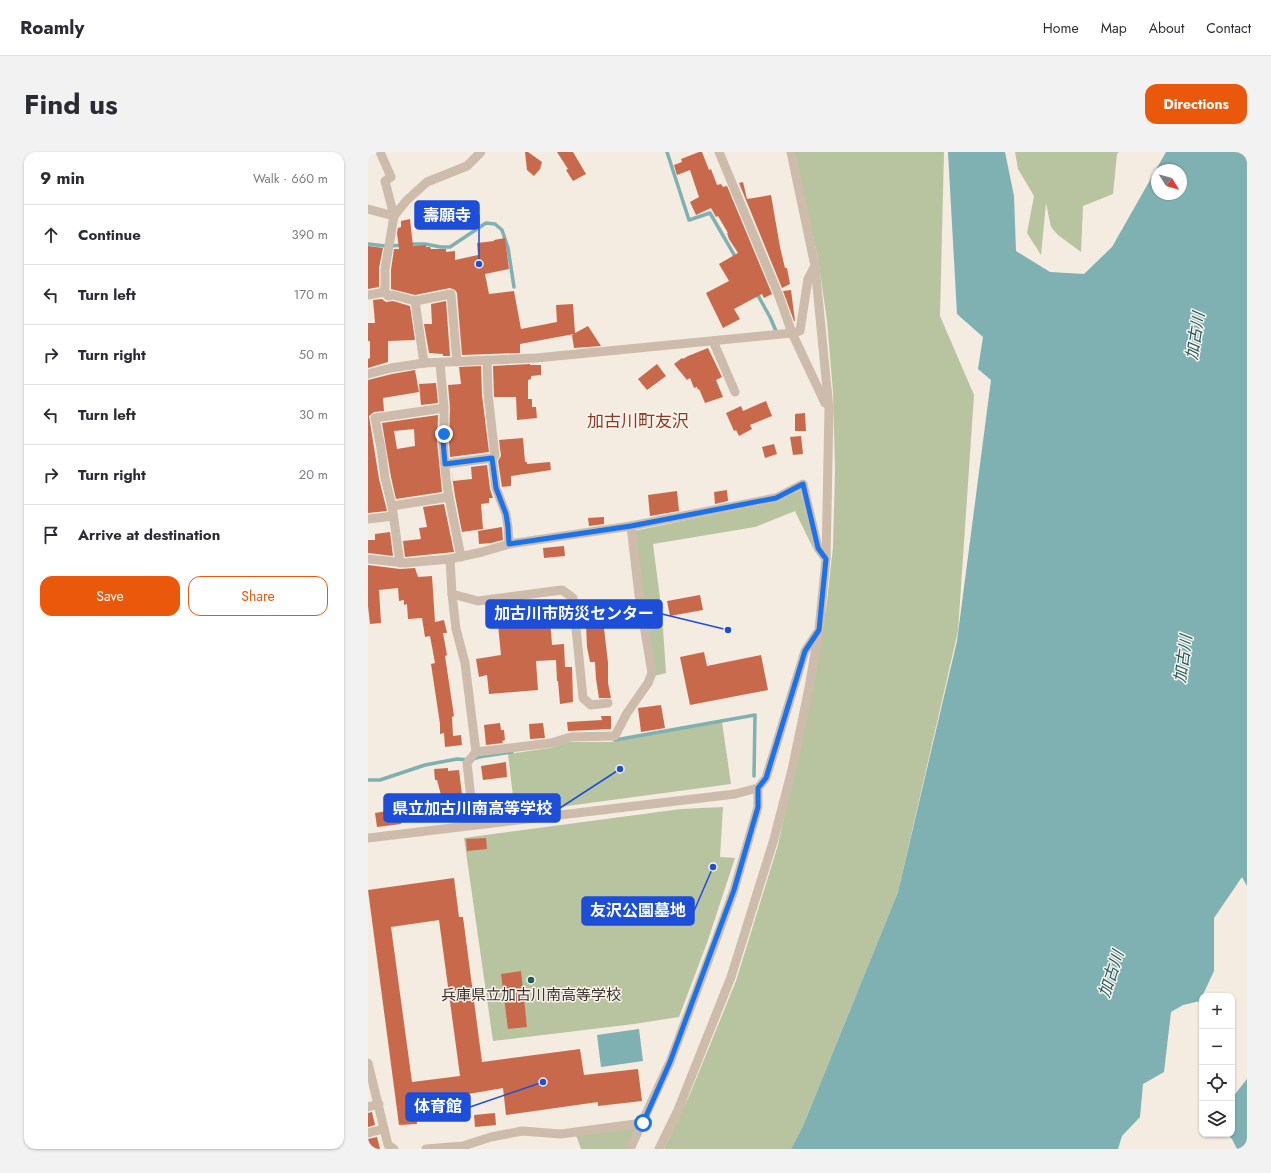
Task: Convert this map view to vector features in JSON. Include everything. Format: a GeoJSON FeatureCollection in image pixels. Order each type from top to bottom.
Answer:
{"type":"FeatureCollection","features":[{"type":"Feature","properties":{"kind":"street"},"geometry":{"type":"LineString","coordinates":[[380,152],[392,177],[385,181],[394,216],[385,269],[385,292],[388,296],[393,295],[415,301],[451,294],[457,362]]}},
{"type":"Feature","properties":{"kind":"street"},"geometry":{"type":"LineString","coordinates":[[394,216],[407,200],[427,182],[467,166],[481,152]]}},
{"type":"Feature","properties":{"kind":"street"},"geometry":{"type":"LineString","coordinates":[[719,152],[779,296],[792,333],[829,409]]}},
{"type":"Feature","properties":{"kind":"street"},"geometry":{"type":"LineString","coordinates":[[659,1149],[678,1110],[731,977],[774,839],[792,770],[819,630],[826,559],[829,409],[815,266],[790,152]]}},
{"type":"Feature","properties":{"kind":"street"},"geometry":{"type":"LineString","coordinates":[[368,209],[394,216]]}},
{"type":"Feature","properties":{"kind":"street"},"geometry":{"type":"LineString","coordinates":[[368,374],[391,368],[440,362],[536,358],[792,333],[800,330],[808,279],[815,266]]}},
{"type":"Feature","properties":{"kind":"street"},"geometry":{"type":"LineString","coordinates":[[368,295],[385,292]]}},
{"type":"Feature","properties":{"kind":"street"},"geometry":{"type":"LineString","coordinates":[[415,301],[424,364]]}},
{"type":"Feature","properties":{"kind":"street"},"geometry":{"type":"LineString","coordinates":[[713,341],[735,392]]}},
{"type":"Feature","properties":{"kind":"street"},"geometry":{"type":"LineString","coordinates":[[487,360],[488,394],[495,456],[492,458],[496,488],[506,514],[509,544]]}},
{"type":"Feature","properties":{"kind":"street"},"geometry":{"type":"LineString","coordinates":[[440,362],[444,408],[443,441],[446,479],[461,557]]}},
{"type":"Feature","properties":{"kind":"street"},"geometry":{"type":"LineString","coordinates":[[400,562],[392,506],[385,478],[375,418],[444,408]]}},
{"type":"Feature","properties":{"kind":"street"},"geometry":{"type":"LineString","coordinates":[[368,434],[378,432]]}},
{"type":"Feature","properties":{"kind":"street"},"geometry":{"type":"LineString","coordinates":[[445,464],[492,458]]}},
{"type":"Feature","properties":{"kind":"street"},"geometry":{"type":"LineString","coordinates":[[368,559],[406,563],[450,559],[509,544],[631,526],[776,498],[803,484],[818,548],[826,559]]}},
{"type":"Feature","properties":{"kind":"street"},"geometry":{"type":"LineString","coordinates":[[392,506],[449,497]]}},
{"type":"Feature","properties":{"kind":"street"},"geometry":{"type":"LineString","coordinates":[[368,519],[393,516]]}},
{"type":"Feature","properties":{"kind":"street"},"geometry":{"type":"LineString","coordinates":[[474,824],[467,763],[476,752],[551,743],[571,737],[615,736],[627,713],[648,683],[652,672],[639,595],[631,526]]}},
{"type":"Feature","properties":{"kind":"street"},"geometry":{"type":"LineString","coordinates":[[450,559],[456,629],[465,663],[476,752]]}},
{"type":"Feature","properties":{"kind":"street"},"geometry":{"type":"LineString","coordinates":[[452,594],[478,600],[562,590],[573,598],[583,698],[591,705],[608,703]]}},
{"type":"Feature","properties":{"kind":"street"},"geometry":{"type":"LineString","coordinates":[[368,838],[474,824],[735,794],[758,788],[766,778],[805,651],[819,630]]}},
{"type":"Feature","properties":{"kind":"street"},"geometry":{"type":"LineString","coordinates":[[630,1149],[670,1062],[734,890],[758,807],[758,788]]}},
{"type":"Feature","properties":{"kind":"street"},"geometry":{"type":"LineString","coordinates":[[368,1063],[388,1145],[394,1149]]}},
{"type":"Feature","properties":{"kind":"street"},"geometry":{"type":"LineString","coordinates":[[368,1107],[379,1104]]}},
{"type":"Feature","properties":{"kind":"street"},"geometry":{"type":"LineString","coordinates":[[426,1149],[464,1147],[491,1137],[522,1131],[561,1134],[643,1123]]}},
{"type":"Feature","properties":{"kind":"street"},"geometry":{"type":"LineString","coordinates":[[368,1133],[384,1129]]}},
{"type":"Feature","properties":{"kind":"green space"},"geometry":{"type":"Polygon","coordinates":[[[794,152],[944,152],[940,316],[974,395],[958,631],[898,892],[803,1126],[791,1149],[664,1149],[690,1094],[736,981],[778,845],[814,681],[827,602],[833,547],[835,470],[833,392],[827,321],[818,258],[794,152]]]}},
{"type":"Feature","properties":{"kind":"green space"},"geometry":{"type":"Polygon","coordinates":[[[1015,152],[1119,152],[1117,154],[1113,194],[1083,206],[1081,252],[1058,235],[1051,227],[1046,203],[1041,255],[1027,233],[1034,196],[1018,169],[1015,152]]]}},
{"type":"Feature","properties":{"kind":"green space"},"geometry":{"type":"Polygon","coordinates":[[[802,490],[816,547],[813,548],[795,511],[755,527],[653,544],[662,614],[666,673],[654,676],[634,531],[773,502],[802,490]]]}},
{"type":"Feature","properties":{"kind":"green space"},"geometry":{"type":"Polygon","coordinates":[[[722,722],[731,784],[515,813],[508,754],[550,748],[568,742],[610,742],[722,722]]]}},
{"type":"Feature","properties":{"kind":"green space"},"geometry":{"type":"Polygon","coordinates":[[[723,807],[720,857],[735,858],[707,943],[679,1017],[493,1041],[464,838],[681,809],[723,807]]]}},
{"type":"Feature","properties":{"kind":"green space"},"geometry":{"type":"Polygon","coordinates":[[[636,1126],[627,1149],[581,1149],[576,1135],[636,1126]]]}},
{"type":"Feature","properties":{"kind":"water","name":"加古川"},"geometry":{"type":"Polygon","coordinates":[[[948,152],[1005,152],[1014,196],[1016,251],[1050,272],[1084,274],[1112,247],[1151,178],[1151,200],[1187,200],[1187,164],[1159,164],[1166,152],[1247,152],[1247,886],[1242,877],[1214,918],[1214,971],[1204,993],[1199,993],[1199,1001],[1183,1005],[1171,1012],[1164,1072],[1143,1084],[1140,1117],[1122,1136],[1118,1149],[791,1149],[803,1126],[898,892],[957,641],[991,380],[978,369],[983,337],[957,314],[948,152]]]}},
{"type":"Feature","properties":{"kind":"water"},"geometry":{"type":"Polygon","coordinates":[[[639,1029],[643,1061],[601,1067],[597,1035],[639,1029]]]}},
{"type":"Feature","properties":{"kind":"water"},"geometry":{"type":"Polygon","coordinates":[[[1247,1079],[1247,1149],[1237,1149],[1230,1137],[1235,1137],[1235,1094],[1247,1079]]]}},
{"type":"Feature","properties":{"kind":"building"},"geometry":{"type":"Polygon","coordinates":[[[525,152],[528,152],[542,162],[540,169],[534,176],[527,170],[525,152]]]}},
{"type":"Feature","properties":{"kind":"building"},"geometry":{"type":"Polygon","coordinates":[[[557,152],[573,152],[586,174],[573,181],[566,170],[568,169],[557,152]]]}},
{"type":"Feature","properties":{"kind":"building"},"geometry":{"type":"Polygon","coordinates":[[[702,152],[717,185],[721,184],[723,187],[727,186],[772,294],[764,298],[762,294],[734,309],[740,319],[723,328],[706,293],[729,281],[719,264],[738,253],[729,239],[728,233],[718,216],[716,217],[711,208],[696,215],[690,202],[699,197],[690,170],[677,175],[674,165],[682,162],[681,159],[702,152]]]}},
{"type":"Feature","properties":{"kind":"building"},"geometry":{"type":"Polygon","coordinates":[[[743,182],[747,199],[771,195],[780,247],[785,268],[787,268],[790,284],[782,288],[739,183],[743,182]]]}},
{"type":"Feature","properties":{"kind":"building"},"geometry":{"type":"Polygon","coordinates":[[[410,219],[413,246],[426,245],[426,247],[430,247],[431,249],[446,249],[446,252],[455,251],[455,260],[478,255],[477,243],[505,238],[509,269],[485,274],[489,294],[514,291],[521,329],[557,322],[556,305],[573,304],[575,333],[588,326],[601,346],[574,348],[572,335],[574,334],[520,344],[520,353],[462,355],[457,293],[455,290],[450,288],[415,295],[391,289],[391,270],[394,249],[399,249],[397,233],[398,228],[401,227],[401,221],[410,219]]]}},
{"type":"Feature","properties":{"kind":"building"},"geometry":{"type":"Polygon","coordinates":[[[368,246],[383,248],[379,268],[379,287],[368,289],[368,246]]]}},
{"type":"Feature","properties":{"kind":"building"},"geometry":{"type":"Polygon","coordinates":[[[791,290],[795,321],[783,291],[791,290]]]}},
{"type":"Feature","properties":{"kind":"building"},"geometry":{"type":"Polygon","coordinates":[[[382,299],[386,302],[393,301],[410,306],[415,340],[388,341],[388,362],[368,368],[368,359],[370,358],[370,341],[368,341],[368,323],[375,323],[373,300],[382,299]]]}},
{"type":"Feature","properties":{"kind":"building"},"geometry":{"type":"Polygon","coordinates":[[[446,301],[450,356],[429,353],[424,324],[432,324],[431,304],[446,301]]]}},
{"type":"Feature","properties":{"kind":"building"},"geometry":{"type":"Polygon","coordinates":[[[708,348],[722,377],[716,380],[723,397],[705,403],[699,389],[698,390],[697,387],[694,388],[690,378],[687,380],[674,364],[682,358],[683,359],[708,348]]]}},
{"type":"Feature","properties":{"kind":"building"},"geometry":{"type":"Polygon","coordinates":[[[530,364],[541,365],[541,375],[531,376],[531,379],[528,380],[528,399],[532,399],[532,407],[536,407],[537,418],[517,420],[516,397],[494,397],[493,366],[530,364]]]}},
{"type":"Feature","properties":{"kind":"building"},"geometry":{"type":"Polygon","coordinates":[[[657,364],[666,376],[647,390],[638,379],[657,364]]]}},
{"type":"Feature","properties":{"kind":"building"},"geometry":{"type":"Polygon","coordinates":[[[481,366],[482,395],[489,452],[450,457],[450,408],[448,385],[461,384],[459,367],[481,366]]]}},
{"type":"Feature","properties":{"kind":"building"},"geometry":{"type":"Polygon","coordinates":[[[415,370],[419,392],[383,398],[384,411],[374,412],[369,416],[379,479],[387,511],[368,513],[368,380],[415,370]]]}},
{"type":"Feature","properties":{"kind":"building"},"geometry":{"type":"Polygon","coordinates":[[[436,383],[438,403],[421,405],[419,384],[436,383]]]}},
{"type":"Feature","properties":{"kind":"building"},"geometry":{"type":"Polygon","coordinates":[[[766,401],[772,416],[750,425],[752,429],[739,436],[736,430],[734,431],[726,413],[741,406],[743,411],[766,401]]]}},
{"type":"Feature","properties":{"kind":"building"},"geometry":{"type":"Polygon","coordinates":[[[805,413],[806,431],[795,431],[795,414],[805,413]]]}},
{"type":"Feature","properties":{"kind":"building"},"geometry":{"type":"Polygon","coordinates":[[[438,415],[437,441],[442,492],[396,499],[382,423],[438,415]],[[414,429],[394,431],[397,449],[415,446],[414,429]]]}},
{"type":"Feature","properties":{"kind":"building"},"geometry":{"type":"Polygon","coordinates":[[[801,436],[803,454],[793,455],[790,437],[801,436]]]}},
{"type":"Feature","properties":{"kind":"building"},"geometry":{"type":"Polygon","coordinates":[[[523,438],[525,462],[527,462],[527,464],[550,462],[551,470],[511,476],[511,486],[502,487],[498,461],[501,456],[499,440],[523,438]]]}},
{"type":"Feature","properties":{"kind":"building"},"geometry":{"type":"Polygon","coordinates":[[[774,444],[777,454],[765,458],[762,447],[774,444]]]}},
{"type":"Feature","properties":{"kind":"building"},"geometry":{"type":"Polygon","coordinates":[[[487,465],[490,489],[493,498],[489,498],[489,503],[481,504],[483,529],[462,532],[455,496],[451,469],[453,481],[472,479],[471,467],[487,465]]]}},
{"type":"Feature","properties":{"kind":"building"},"geometry":{"type":"Polygon","coordinates":[[[727,490],[728,501],[715,504],[714,492],[727,490]]]}},
{"type":"Feature","properties":{"kind":"building"},"geometry":{"type":"Polygon","coordinates":[[[677,491],[679,511],[650,516],[648,495],[677,491]]]}},
{"type":"Feature","properties":{"kind":"building"},"geometry":{"type":"Polygon","coordinates":[[[444,504],[454,552],[405,557],[403,541],[421,539],[419,528],[427,527],[423,507],[444,504]]]}},
{"type":"Feature","properties":{"kind":"building"},"geometry":{"type":"Polygon","coordinates":[[[604,517],[604,524],[589,526],[588,518],[604,517]]]}},
{"type":"Feature","properties":{"kind":"building"},"geometry":{"type":"Polygon","coordinates":[[[502,527],[503,540],[479,544],[478,531],[502,527]]]}},
{"type":"Feature","properties":{"kind":"building"},"geometry":{"type":"Polygon","coordinates":[[[390,532],[393,556],[368,553],[368,540],[375,540],[375,534],[390,532]]]}},
{"type":"Feature","properties":{"kind":"building"},"geometry":{"type":"Polygon","coordinates":[[[564,546],[565,556],[544,558],[543,548],[564,546]]]}},
{"type":"Feature","properties":{"kind":"building"},"geometry":{"type":"Polygon","coordinates":[[[368,565],[400,569],[415,568],[418,577],[432,576],[435,622],[444,620],[447,633],[443,633],[454,716],[452,717],[453,736],[461,735],[462,745],[445,747],[444,733],[440,734],[440,724],[431,664],[435,663],[430,636],[425,637],[422,618],[408,619],[407,604],[404,605],[404,600],[399,601],[398,588],[379,590],[381,623],[370,624],[368,606],[368,565]]]}},
{"type":"Feature","properties":{"kind":"building"},"geometry":{"type":"Polygon","coordinates":[[[700,595],[703,610],[670,616],[667,601],[700,595]]]}},
{"type":"Feature","properties":{"kind":"building"},"geometry":{"type":"Polygon","coordinates":[[[601,602],[608,663],[608,683],[611,698],[599,698],[595,662],[590,662],[587,647],[585,603],[601,602]]]}},
{"type":"Feature","properties":{"kind":"building"},"geometry":{"type":"Polygon","coordinates":[[[550,604],[562,604],[563,618],[550,618],[552,645],[564,644],[565,667],[572,667],[573,702],[560,704],[556,660],[536,661],[538,690],[489,694],[487,675],[479,677],[476,659],[501,655],[498,625],[494,625],[492,609],[526,605],[527,608],[550,607],[550,604]]]}},
{"type":"Feature","properties":{"kind":"building"},"geometry":{"type":"Polygon","coordinates":[[[704,652],[707,666],[761,655],[768,690],[690,705],[680,657],[704,652]]]}},
{"type":"Feature","properties":{"kind":"building"},"geometry":{"type":"Polygon","coordinates":[[[661,705],[665,728],[641,732],[638,708],[661,705]]]}},
{"type":"Feature","properties":{"kind":"building"},"geometry":{"type":"Polygon","coordinates":[[[601,716],[611,716],[611,729],[568,731],[567,722],[602,720],[601,716]]]}},
{"type":"Feature","properties":{"kind":"building"},"geometry":{"type":"Polygon","coordinates":[[[500,723],[501,730],[504,730],[505,740],[502,741],[503,743],[486,745],[484,725],[500,723]]]}},
{"type":"Feature","properties":{"kind":"building"},"geometry":{"type":"Polygon","coordinates":[[[543,723],[545,738],[530,739],[529,724],[543,723]]]}},
{"type":"Feature","properties":{"kind":"building"},"geometry":{"type":"Polygon","coordinates":[[[506,762],[507,777],[483,780],[481,766],[506,762]]]}},
{"type":"Feature","properties":{"kind":"building"},"geometry":{"type":"Polygon","coordinates":[[[448,768],[448,771],[459,770],[465,819],[453,820],[452,817],[447,818],[445,795],[441,795],[437,780],[435,780],[434,769],[448,768]]]}},
{"type":"Feature","properties":{"kind":"building"},"geometry":{"type":"Polygon","coordinates":[[[399,809],[401,824],[377,827],[375,813],[399,809]]]}},
{"type":"Feature","properties":{"kind":"building"},"geometry":{"type":"Polygon","coordinates":[[[486,838],[487,849],[467,851],[466,839],[486,838]]]}},
{"type":"Feature","properties":{"kind":"building"},"geometry":{"type":"Polygon","coordinates":[[[454,878],[459,917],[463,917],[482,1062],[580,1049],[584,1075],[638,1069],[642,1101],[598,1106],[598,1102],[506,1115],[503,1088],[451,1097],[453,1108],[416,1113],[417,1124],[399,1125],[368,890],[454,878]],[[439,920],[391,927],[412,1082],[460,1076],[439,920]]]}},
{"type":"Feature","properties":{"kind":"building"},"geometry":{"type":"Polygon","coordinates":[[[521,971],[527,1027],[508,1029],[501,974],[521,971]]]}},
{"type":"Feature","properties":{"kind":"building"},"geometry":{"type":"Polygon","coordinates":[[[372,1112],[375,1125],[368,1127],[368,1113],[372,1112]]]}},
{"type":"Feature","properties":{"kind":"building"},"geometry":{"type":"Polygon","coordinates":[[[495,1113],[496,1125],[475,1127],[474,1115],[495,1113]]]}},
{"type":"Feature","properties":{"kind":"building"},"geometry":{"type":"Polygon","coordinates":[[[377,1137],[380,1149],[368,1149],[368,1139],[377,1137]]]}},
{"type":"Feature","properties":{"kind":"waterway"},"geometry":{"type":"LineString","coordinates":[[667,152],[689,220],[710,213],[736,258]]}},
{"type":"Feature","properties":{"kind":"waterway"},"geometry":{"type":"LineString","coordinates":[[409,244],[450,247],[486,223],[495,224],[502,230],[508,248],[514,287]]}},
{"type":"Feature","properties":{"kind":"waterway"},"geometry":{"type":"LineString","coordinates":[[368,244],[385,246]]}},
{"type":"Feature","properties":{"kind":"waterway"},"geometry":{"type":"LineString","coordinates":[[390,246],[403,245]]}},
{"type":"Feature","properties":{"kind":"waterway"},"geometry":{"type":"LineString","coordinates":[[756,292],[776,331]]}},
{"type":"Feature","properties":{"kind":"waterway"},"geometry":{"type":"LineString","coordinates":[[615,740],[755,715],[754,776]]}},
{"type":"Feature","properties":{"kind":"waterway"},"geometry":{"type":"LineString","coordinates":[[368,780],[380,780],[425,765],[457,759],[470,760],[479,757],[512,752]]}},
{"type":"Feature","properties":{"kind":"place","name":"壽願寺"},"geometry":{"type":"Point","coordinates":[479,264]}},
{"type":"Feature","properties":{"kind":"place","name":"加古川市防災センター"},"geometry":{"type":"Point","coordinates":[728,630]}},
{"type":"Feature","properties":{"kind":"place","name":"県立加古川南高等学校"},"geometry":{"type":"Point","coordinates":[620,769]}},
{"type":"Feature","properties":{"kind":"place","name":"友沢公園墓地"},"geometry":{"type":"Point","coordinates":[713,867]}},
{"type":"Feature","properties":{"kind":"place","name":"兵庫県立加古川南高等学校"},"geometry":{"type":"Point","coordinates":[531,980]}},
{"type":"Feature","properties":{"kind":"place","name":"体育館"},"geometry":{"type":"Point","coordinates":[543,1082]}},
{"type":"Feature","properties":{"kind":"district","name":"加古川町友沢"},"geometry":{"type":"Point","coordinates":[638,421]}},
{"type":"Feature","properties":{"kind":"route"},"geometry":{"type":"LineString","coordinates":[[444,434],[443,441],[445,464],[492,458],[496,488],[506,514],[509,544],[631,526],[776,498],[803,484],[818,548],[826,559],[819,630],[805,651],[766,778],[758,788],[758,807],[734,890],[717,938],[670,1062],[643,1123]]}}]}
